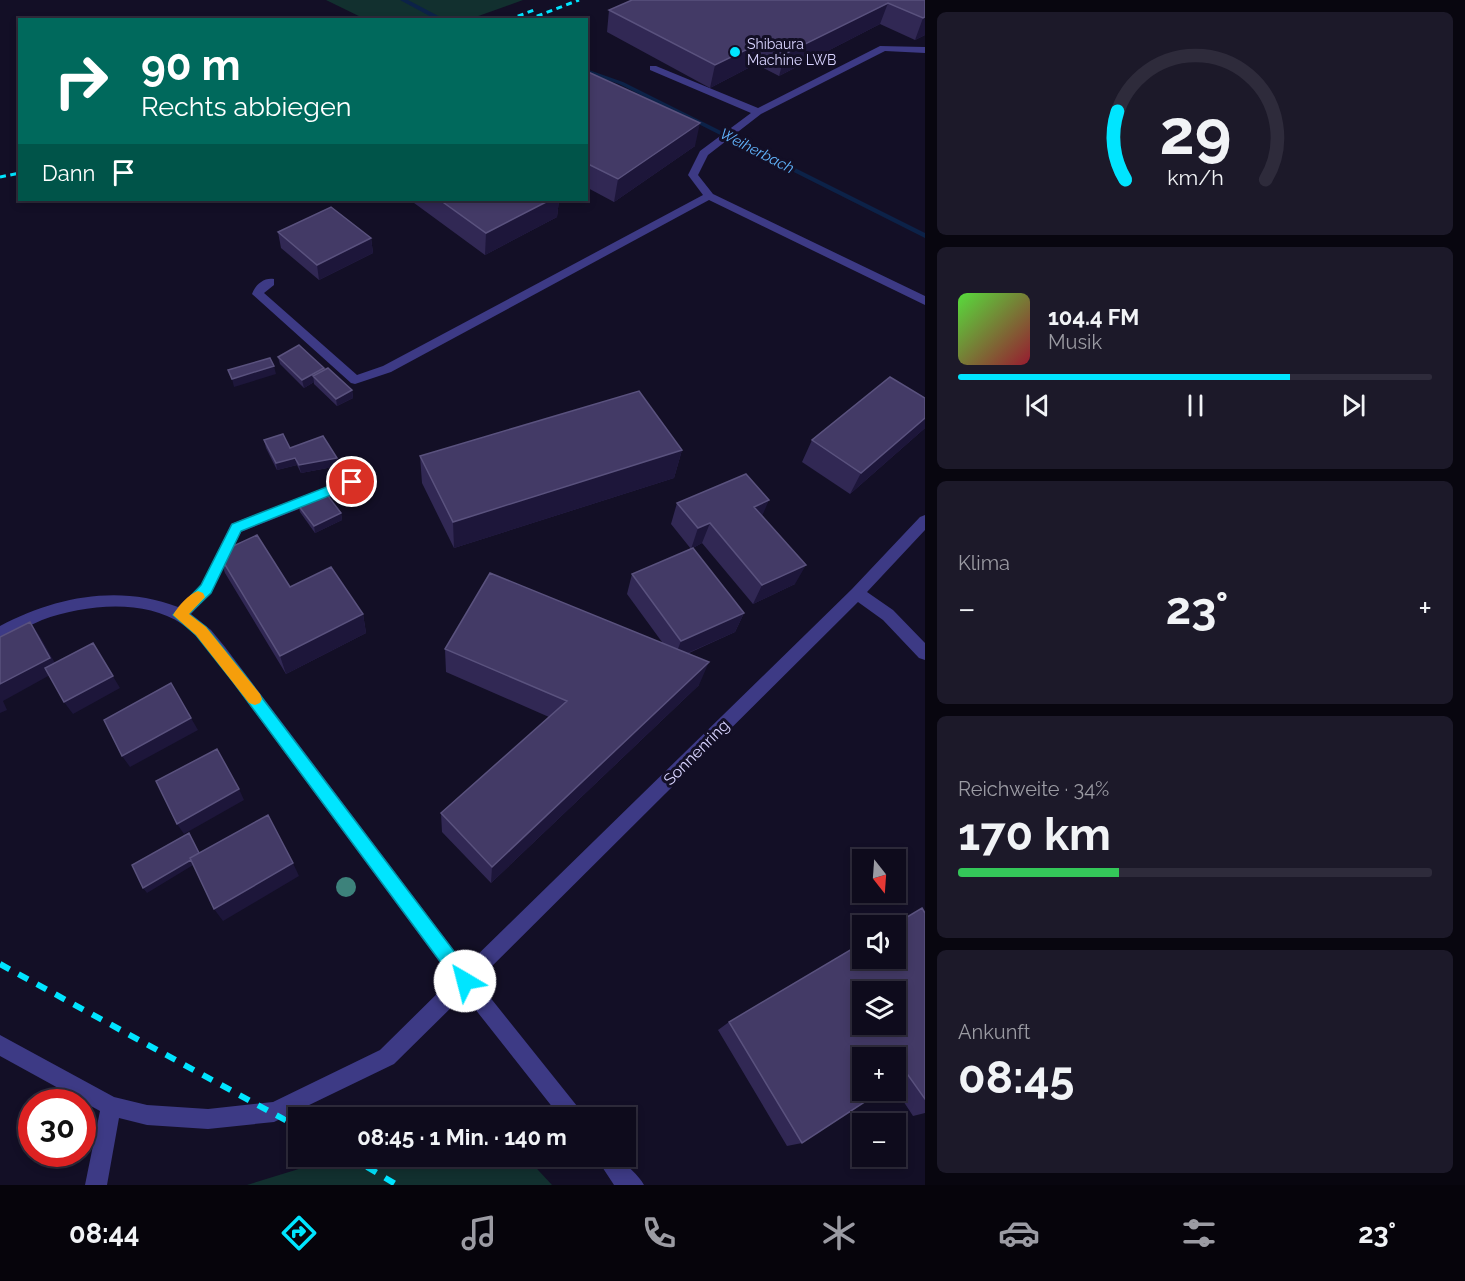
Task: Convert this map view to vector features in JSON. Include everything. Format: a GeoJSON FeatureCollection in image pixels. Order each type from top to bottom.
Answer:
{"type":"FeatureCollection","features":[{"type":"Feature","properties":{"kind":"street"},"geometry":{"type":"LineString","coordinates":[[925,50],[883,48],[758,112],[704,153],[693,175],[709,196],[925,301]]}},
{"type":"Feature","properties":{"kind":"street"},"geometry":{"type":"LineString","coordinates":[[653,68],[758,112]]}},
{"type":"Feature","properties":{"kind":"street"},"geometry":{"type":"LineString","coordinates":[[270,282],[260,288],[258,294],[355,380],[387,369],[709,196]]}},
{"type":"Feature","properties":{"kind":"street"},"geometry":{"type":"LineString","coordinates":[[180,615],[206,589],[236,528],[352,482]]}},
{"type":"Feature","properties":{"kind":"street","name":"Sonnenring"},"geometry":{"type":"LineString","coordinates":[[0,1046],[111,1106],[147,1115],[208,1119],[274,1112],[387,1057],[857,593],[925,521]]}},
{"type":"Feature","properties":{"kind":"street"},"geometry":{"type":"LineString","coordinates":[[857,593],[888,615],[925,653]]}},
{"type":"Feature","properties":{"kind":"street"},"geometry":{"type":"LineString","coordinates":[[0,633],[17,623],[53,609],[87,602],[124,601],[180,615],[201,631],[239,678],[465,981],[565,1107]]}},
{"type":"Feature","properties":{"kind":"street"},"geometry":{"type":"LineString","coordinates":[[96,1185],[111,1106]]}},
{"type":"Feature","properties":{"kind":"street"},"geometry":{"type":"LineString","coordinates":[[613,1167],[621,1177],[633,1185]]}},
{"type":"Feature","properties":{"kind":"green space"},"geometry":{"type":"Polygon","coordinates":[[[326,0],[523,0],[473,18],[363,18],[326,0]]]}},
{"type":"Feature","properties":{"kind":"green space"},"geometry":{"type":"Polygon","coordinates":[[[305,1167],[535,1167],[552,1185],[247,1185],[305,1167]]]}},
{"type":"Feature","properties":{"kind":"building","name":"Shibaura Machine LWB"},"geometry":{"type":"Polygon","coordinates":[[[632,0],[925,0],[925,17],[888,3],[785,54],[762,42],[715,65],[609,10],[632,0]]]}},
{"type":"Feature","properties":{"kind":"building"},"geometry":{"type":"Polygon","coordinates":[[[588,72],[700,123],[618,179],[588,164],[588,72]]]}},
{"type":"Feature","properties":{"kind":"building"},"geometry":{"type":"Polygon","coordinates":[[[441,201],[548,201],[486,233],[441,201]]]}},
{"type":"Feature","properties":{"kind":"building"},"geometry":{"type":"Polygon","coordinates":[[[331,207],[371,238],[317,265],[278,232],[331,207]]]}},
{"type":"Feature","properties":{"kind":"building"},"geometry":{"type":"Polygon","coordinates":[[[299,345],[324,368],[302,380],[278,357],[299,345]]]}},
{"type":"Feature","properties":{"kind":"building"},"geometry":{"type":"Polygon","coordinates":[[[270,358],[274,366],[232,379],[228,370],[270,358]]]}},
{"type":"Feature","properties":{"kind":"building"},"geometry":{"type":"Polygon","coordinates":[[[328,368],[352,390],[336,399],[313,376],[328,368]]]}},
{"type":"Feature","properties":{"kind":"building"},"geometry":{"type":"Polygon","coordinates":[[[890,377],[925,398],[925,418],[861,473],[812,440],[890,377]]]}},
{"type":"Feature","properties":{"kind":"building"},"geometry":{"type":"Polygon","coordinates":[[[639,391],[682,450],[453,522],[420,456],[639,391]]]}},
{"type":"Feature","properties":{"kind":"building"},"geometry":{"type":"Polygon","coordinates":[[[283,434],[290,448],[323,436],[337,458],[299,465],[295,458],[276,463],[264,440],[283,434]]]}},
{"type":"Feature","properties":{"kind":"building"},"geometry":{"type":"Polygon","coordinates":[[[746,474],[769,500],[754,507],[806,565],[762,585],[710,523],[698,528],[677,503],[746,474]]]}},
{"type":"Feature","properties":{"kind":"building"},"geometry":{"type":"Polygon","coordinates":[[[325,492],[341,513],[314,526],[298,505],[325,492]]]}},
{"type":"Feature","properties":{"kind":"building"},"geometry":{"type":"Polygon","coordinates":[[[257,535],[290,587],[331,567],[363,614],[280,656],[218,553],[257,535]]]}},
{"type":"Feature","properties":{"kind":"building"},"geometry":{"type":"Polygon","coordinates":[[[693,548],[744,613],[681,641],[632,574],[693,548]]]}},
{"type":"Feature","properties":{"kind":"building"},"geometry":{"type":"Polygon","coordinates":[[[490,573],[709,662],[492,867],[441,813],[567,701],[445,649],[490,573]]]}},
{"type":"Feature","properties":{"kind":"building"},"geometry":{"type":"Polygon","coordinates":[[[30,622],[50,658],[0,684],[0,637],[30,622]]]}},
{"type":"Feature","properties":{"kind":"building"},"geometry":{"type":"Polygon","coordinates":[[[93,643],[113,676],[64,702],[45,668],[93,643]]]}},
{"type":"Feature","properties":{"kind":"building"},"geometry":{"type":"Polygon","coordinates":[[[171,683],[191,718],[122,756],[104,720],[171,683]]]}},
{"type":"Feature","properties":{"kind":"building"},"geometry":{"type":"Polygon","coordinates":[[[217,749],[239,789],[177,824],[156,781],[217,749]]]}},
{"type":"Feature","properties":{"kind":"building"},"geometry":{"type":"Polygon","coordinates":[[[268,815],[293,863],[214,909],[190,858],[268,815]]]}},
{"type":"Feature","properties":{"kind":"building"},"geometry":{"type":"Polygon","coordinates":[[[189,833],[199,853],[143,888],[132,865],[189,833]]]}},
{"type":"Feature","properties":{"kind":"building"},"geometry":{"type":"Polygon","coordinates":[[[922,908],[925,913],[925,1099],[908,1075],[906,1076],[906,1047],[852,1047],[852,1101],[866,1101],[802,1143],[729,1022],[852,949],[852,969],[906,969],[906,918],[922,908]]]}},
{"type":"Feature","properties":{"kind":"waterway","name":"Weiherbach"},"geometry":{"type":"LineString","coordinates":[[403,0],[439,18]]}},
{"type":"Feature","properties":{"kind":"waterway","name":"Weiherbach"},"geometry":{"type":"LineString","coordinates":[[588,72],[621,83],[925,236]]}},
{"type":"Feature","properties":{"kind":"railway"},"geometry":{"type":"LineString","coordinates":[[532,18],[579,0]]}},
{"type":"Feature","properties":{"kind":"railway"},"geometry":{"type":"LineString","coordinates":[[513,18],[534,10]]}},
{"type":"Feature","properties":{"kind":"railway"},"geometry":{"type":"LineString","coordinates":[[0,177],[18,173]]}},
{"type":"Feature","properties":{"kind":"railway"},"geometry":{"type":"LineString","coordinates":[[0,964],[288,1122]]}},
{"type":"Feature","properties":{"kind":"railway"},"geometry":{"type":"LineString","coordinates":[[367,1167],[397,1185]]}},
{"type":"Feature","properties":{"kind":"slow traffic"},"geometry":{"type":"LineString","coordinates":[[198,597],[180,615],[201,631],[255,699]]}},
{"type":"Feature","properties":{"kind":"place","name":"Shibaura Machine LWB"},"geometry":{"type":"Point","coordinates":[735,52]}},
{"type":"Feature","properties":{"kind":"route"},"geometry":{"type":"LineString","coordinates":[[352,482],[236,528],[206,589],[180,615],[201,631],[239,678],[465,981]]}}]}
